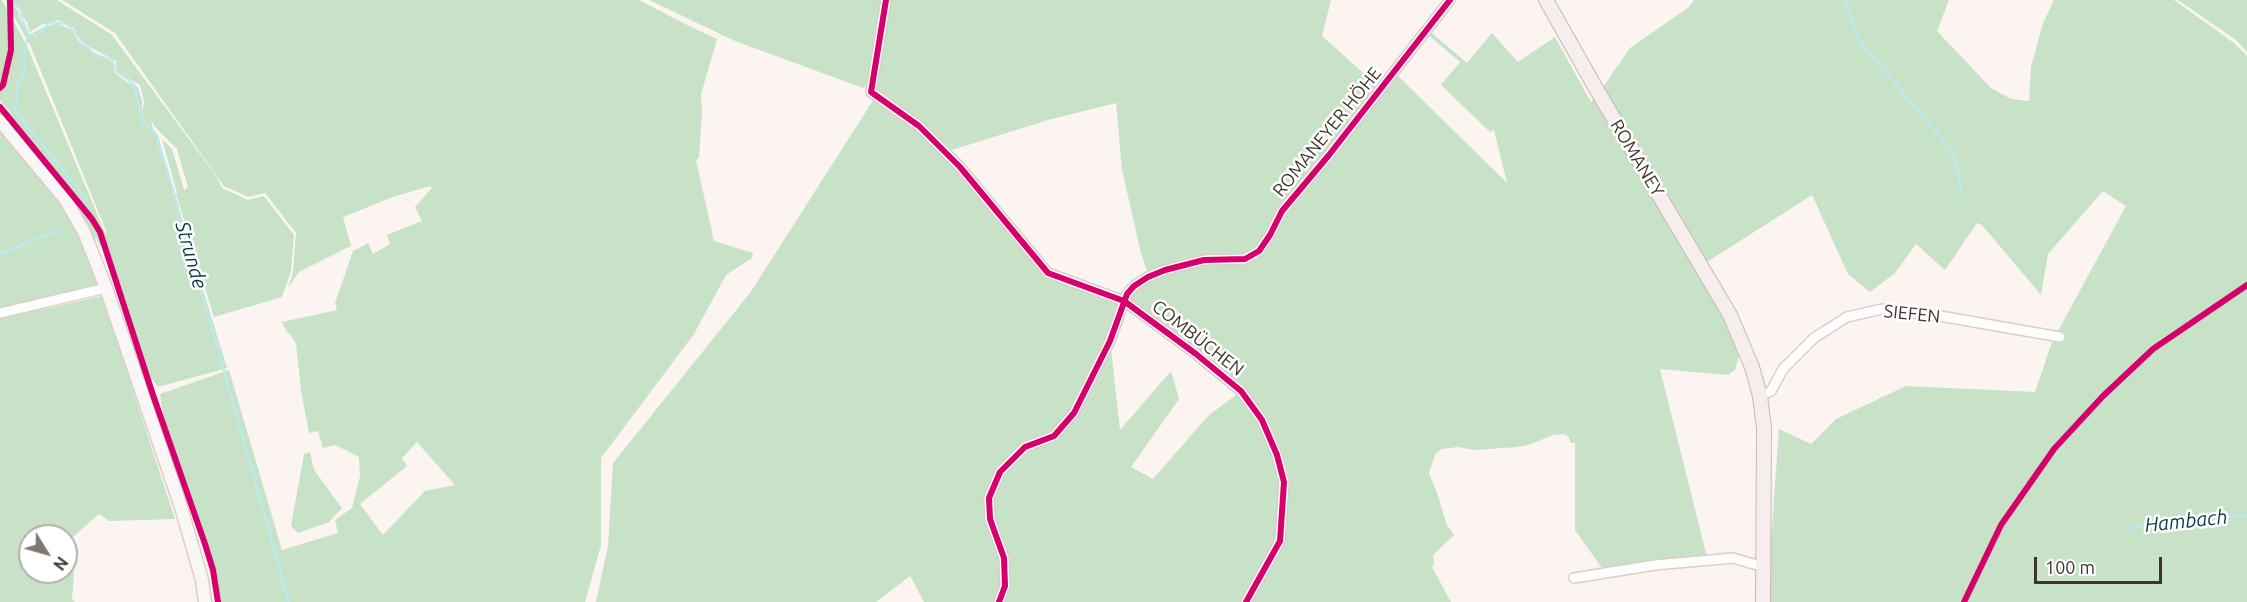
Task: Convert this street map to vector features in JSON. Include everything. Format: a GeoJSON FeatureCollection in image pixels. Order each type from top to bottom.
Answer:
{"type":"FeatureCollection","features":[{"type":"Feature","properties":{"kind":"main road","name":"ROMANEY"},"geometry":{"type":"LineString","coordinates":[[1546,0],[1730,315],[1752,367],[1760,396],[1764,428],[1763,602]]}},
{"type":"Feature","properties":{"kind":"main road"},"geometry":{"type":"LineString","coordinates":[[0,121],[65,199],[84,232],[106,288],[184,519],[202,580],[205,602]]}},
{"type":"Feature","properties":{"kind":"street","name":"COMBÜCHEN"},"geometry":{"type":"LineString","coordinates":[[886,0],[871,92],[919,126],[960,167],[1048,273],[1124,301],[1196,354],[1241,391],[1262,420],[1277,455],[1284,482],[1280,542],[1246,602]]}},
{"type":"Feature","properties":{"kind":"street","name":"ROMANEYER HÖHE"},"geometry":{"type":"LineString","coordinates":[[1124,301],[1126,294],[1134,286],[1165,270],[1204,260],[1245,260],[1259,251],[1282,211],[1329,155],[1450,0]]}},
{"type":"Feature","properties":{"kind":"street"},"geometry":{"type":"LineString","coordinates":[[0,313],[106,288]]}},
{"type":"Feature","properties":{"kind":"street"},"geometry":{"type":"LineString","coordinates":[[999,602],[1005,586],[1004,558],[990,519],[990,498],[1000,472],[1025,447],[1054,436],[1074,413],[1110,341],[1124,301]]}},
{"type":"Feature","properties":{"kind":"street","name":"SIEFEN"},"geometry":{"type":"LineString","coordinates":[[1760,396],[1771,391],[1782,369],[1814,338],[1847,317],[1882,309],[1940,316],[2060,338]]}},
{"type":"Feature","properties":{"kind":"street"},"geometry":{"type":"LineString","coordinates":[[1574,579],[1655,565],[1733,558],[1764,567]]}},
{"type":"Feature","properties":{"kind":"green space"},"geometry":{"type":"Polygon","coordinates":[[[0,0],[2,0],[27,46],[105,233],[107,233],[31,47],[5,0],[19,11],[19,17],[29,35],[57,23],[72,30],[78,40],[88,49],[113,63],[114,72],[138,87],[142,101],[142,113],[144,101],[140,85],[117,72],[116,61],[90,47],[79,38],[74,28],[58,20],[41,25],[30,32],[21,10],[12,5],[9,0],[57,0],[112,35],[217,177],[222,188],[248,200],[264,196],[294,235],[291,271],[282,297],[214,317],[177,197],[174,196],[227,368],[158,387],[149,375],[106,244],[100,247],[94,232],[96,238],[83,246],[98,283],[96,285],[0,310],[0,104],[13,116],[0,100],[0,0]],[[151,120],[153,129],[158,135],[174,195],[177,193],[162,139],[172,149],[184,190],[188,187],[177,149],[151,120]]]}},
{"type":"Feature","properties":{"kind":"green space"},"geometry":{"type":"Polygon","coordinates":[[[62,0],[639,0],[717,39],[701,94],[699,158],[696,160],[714,241],[753,253],[752,258],[726,275],[694,334],[601,458],[601,545],[585,602],[219,602],[213,562],[164,420],[160,394],[229,370],[282,550],[338,533],[335,520],[352,508],[360,476],[359,457],[335,445],[323,448],[318,431],[309,433],[296,344],[282,322],[337,310],[335,303],[353,251],[368,243],[373,254],[390,244],[387,235],[422,221],[415,207],[432,188],[430,186],[393,197],[343,217],[351,246],[299,272],[288,288],[293,272],[296,233],[265,193],[248,197],[224,186],[115,33],[62,0]],[[417,442],[402,458],[407,466],[360,504],[383,535],[425,491],[455,485],[417,442]]]}},
{"type":"Feature","properties":{"kind":"green space"},"geometry":{"type":"Polygon","coordinates":[[[649,0],[883,0],[869,84],[863,88],[735,41],[649,0]]]}},
{"type":"Feature","properties":{"kind":"green space"},"geometry":{"type":"Polygon","coordinates":[[[889,0],[1331,0],[1322,36],[1379,87],[1260,246],[1247,254],[1148,273],[1141,253],[1122,170],[1116,103],[1048,120],[952,150],[919,120],[883,97],[876,88],[889,0]]]}},
{"type":"Feature","properties":{"kind":"green space"},"geometry":{"type":"Polygon","coordinates":[[[1694,0],[1949,0],[1937,31],[1991,88],[2011,99],[2029,101],[2031,67],[2043,23],[2054,0],[2174,0],[2234,43],[2247,56],[2247,602],[1967,602],[2003,526],[2000,523],[1962,602],[1769,602],[1769,570],[1779,429],[1811,444],[1836,419],[1906,386],[2035,392],[2052,342],[2126,206],[2103,191],[2048,254],[2041,295],[1982,225],[1977,223],[1945,270],[1916,244],[1895,273],[1870,292],[1848,274],[1812,195],[1707,262],[1599,93],[1630,48],[1689,7],[1694,0]]]}},
{"type":"Feature","properties":{"kind":"green space"},"geometry":{"type":"Polygon","coordinates":[[[2178,0],[2247,0],[2247,52],[2236,40],[2178,0]]]}},
{"type":"Feature","properties":{"kind":"green space"},"geometry":{"type":"Polygon","coordinates":[[[1428,30],[1467,63],[1492,33],[1518,62],[1555,37],[1591,102],[1597,95],[1726,315],[1739,356],[1735,370],[1728,375],[1660,369],[1707,557],[1604,571],[1575,530],[1575,443],[1571,443],[1568,436],[1564,434],[1553,435],[1517,447],[1474,450],[1458,447],[1442,449],[1435,454],[1429,474],[1447,525],[1454,535],[1433,555],[1432,567],[1451,602],[1248,602],[1281,542],[1286,483],[1279,456],[1242,390],[1122,303],[1151,280],[1206,262],[1255,258],[1275,226],[1397,75],[1507,183],[1494,130],[1490,132],[1441,85],[1460,62],[1426,33],[1428,30]]]}},
{"type":"Feature","properties":{"kind":"green space"},"geometry":{"type":"Polygon","coordinates":[[[874,99],[934,144],[1035,264],[1120,304],[1109,331],[1120,430],[1171,371],[1179,399],[1131,467],[1153,479],[1209,415],[1240,392],[1261,421],[1282,482],[1277,543],[1244,602],[924,602],[910,576],[876,602],[596,602],[608,546],[613,463],[750,293],[874,99]]]}},
{"type":"Feature","properties":{"kind":"green space"},"geometry":{"type":"Polygon","coordinates":[[[102,296],[175,519],[109,521],[99,514],[78,532],[78,524],[18,524],[18,584],[73,584],[72,599],[75,602],[0,602],[0,316],[102,296]]]}},
{"type":"Feature","properties":{"kind":"green space"},"geometry":{"type":"Polygon","coordinates":[[[310,452],[314,470],[342,508],[329,522],[298,533],[291,526],[304,454],[310,452]]]}},
{"type":"Feature","properties":{"kind":"waterway","name":"Strunde"},"geometry":{"type":"LineString","coordinates":[[8,0],[21,9],[21,17],[29,34],[37,35],[50,22],[67,24],[94,54],[112,60],[116,71],[134,84],[143,123],[155,133],[170,179],[289,602]]}},
{"type":"Feature","properties":{"kind":"waterway"},"geometry":{"type":"LineString","coordinates":[[1844,0],[1860,42],[1954,153],[1962,195]]}},
{"type":"Feature","properties":{"kind":"waterway"},"geometry":{"type":"LineString","coordinates":[[28,35],[24,54],[25,68],[18,83],[15,111],[86,199]]}},
{"type":"Feature","properties":{"kind":"waterway"},"geometry":{"type":"LineString","coordinates":[[0,254],[60,230]]}},
{"type":"Feature","properties":{"kind":"waterway","name":"Hambach"},"geometry":{"type":"LineString","coordinates":[[2127,533],[2135,526],[2247,515]]}},
{"type":"Feature","properties":{"kind":"cycle path"},"geometry":{"type":"LineString","coordinates":[[0,88],[3,85],[11,50],[10,0]]}},
{"type":"Feature","properties":{"kind":"cycle path"},"geometry":{"type":"LineString","coordinates":[[886,0],[871,92],[919,126],[960,167],[1048,273],[1124,301],[1196,354],[1241,391],[1262,420],[1277,455],[1284,482],[1280,541],[1246,602]]}},
{"type":"Feature","properties":{"kind":"cycle path"},"geometry":{"type":"LineString","coordinates":[[999,602],[1005,586],[1004,558],[990,519],[989,498],[1000,472],[1025,447],[1054,436],[1074,413],[1110,341],[1127,294],[1134,286],[1148,277],[1165,270],[1204,260],[1245,259],[1259,251],[1282,211],[1329,155],[1450,0]]}},
{"type":"Feature","properties":{"kind":"cycle path"},"geometry":{"type":"LineString","coordinates":[[0,107],[92,219],[100,232],[205,544],[213,570],[218,602]]}},
{"type":"Feature","properties":{"kind":"cycle path"},"geometry":{"type":"LineString","coordinates":[[1964,602],[2001,525],[2054,449],[2103,396],[2153,349],[2247,285]]}}]}
